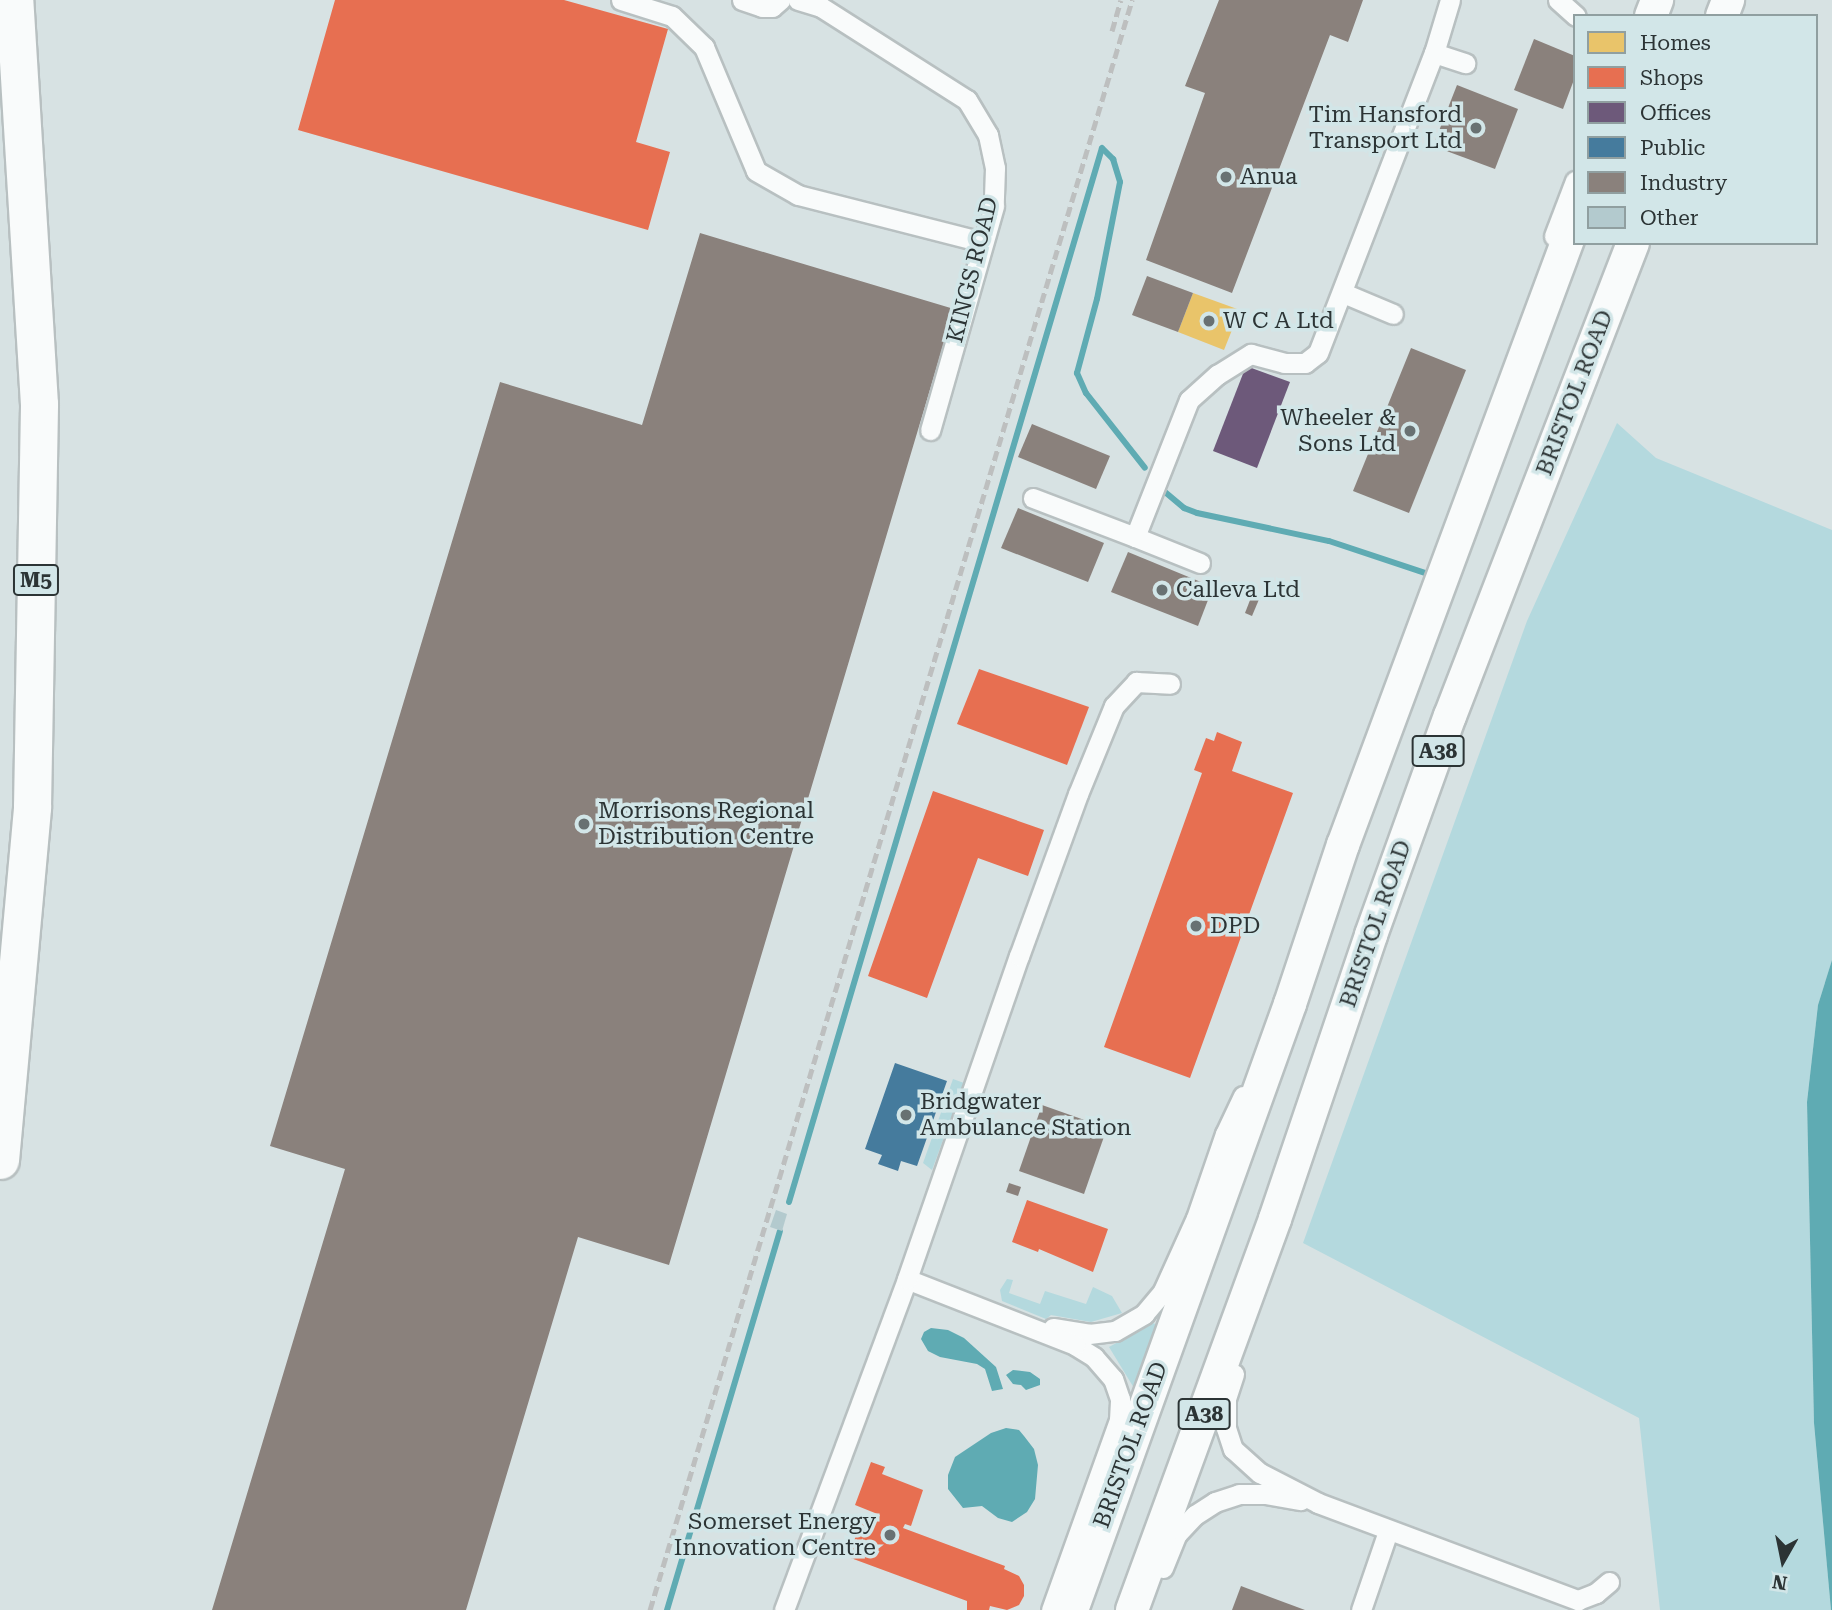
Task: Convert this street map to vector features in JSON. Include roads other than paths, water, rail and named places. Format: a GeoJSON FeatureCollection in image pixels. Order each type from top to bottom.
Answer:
{"type":"FeatureCollection","features":[{"type":"Feature","properties":{"kind":"highway","name":"M5"},"geometry":{"type":"LineString","coordinates":[[0,1160],[32,807],[39,404],[14,0]]}},
{"type":"Feature","properties":{"kind":"main road","name":"BRISTOL ROAD"},"geometry":{"type":"LineString","coordinates":[[1072,1610],[1301,972],[1343,845],[1573,227]]}},
{"type":"Feature","properties":{"kind":"main road","name":"BRISTOL ROAD"},"geometry":{"type":"LineString","coordinates":[[1132,1610],[1275,1219],[1371,935],[1450,716],[1632,245]]}},
{"type":"Feature","properties":{"kind":"street"},"geometry":{"type":"LineString","coordinates":[[621,0],[672,16],[704,47],[756,171],[798,195],[983,242]]}},
{"type":"Feature","properties":{"kind":"street"},"geometry":{"type":"LineString","coordinates":[[742,0],[762,7],[772,7],[780,0]]}},
{"type":"Feature","properties":{"kind":"street","name":"KINGS ROAD"},"geometry":{"type":"LineString","coordinates":[[798,0],[818,4],[967,100],[988,135],[995,168],[994,206],[930,430]]}},
{"type":"Feature","properties":{"kind":"street"},"geometry":{"type":"LineString","coordinates":[[1135,537],[1189,400],[1217,375],[1251,354],[1284,363],[1305,363],[1318,353],[1434,53],[1450,0]]}},
{"type":"Feature","properties":{"kind":"street"},"geometry":{"type":"LineString","coordinates":[[1558,0],[1574,14]]}},
{"type":"Feature","properties":{"kind":"street"},"geometry":{"type":"LineString","coordinates":[[1434,53],[1465,63]]}},
{"type":"Feature","properties":{"kind":"street","name":"BRISTOL ROAD"},"geometry":{"type":"LineString","coordinates":[[1519,371],[1522,327],[1573,187]]}},
{"type":"Feature","properties":{"kind":"street"},"geometry":{"type":"LineString","coordinates":[[1343,293],[1393,314]]}},
{"type":"Feature","properties":{"kind":"street"},"geometry":{"type":"LineString","coordinates":[[1033,498],[1200,564]]}},
{"type":"Feature","properties":{"kind":"street"},"geometry":{"type":"LineString","coordinates":[[784,1610],[907,1279],[931,1203],[1028,931],[1114,706],[1136,682],[1170,684]]}},
{"type":"Feature","properties":{"kind":"street"},"geometry":{"type":"LineString","coordinates":[[1028,1324],[1088,1334],[1115,1331],[1144,1314],[1163,1291],[1196,1218],[1225,1134],[1301,972]]}},
{"type":"Feature","properties":{"kind":"street"},"geometry":{"type":"LineString","coordinates":[[1275,1219],[1268,1278],[1226,1398],[1226,1428],[1233,1449],[1246,1464],[1318,1503],[1578,1600],[1596,1593],[1609,1582]]}},
{"type":"Feature","properties":{"kind":"street"},"geometry":{"type":"LineString","coordinates":[[907,1279],[1028,1324],[1094,1357],[1113,1379],[1120,1399],[1119,1420],[1051,1610]]}},
{"type":"Feature","properties":{"kind":"street"},"geometry":{"type":"LineString","coordinates":[[1145,1610],[1177,1534],[1195,1515],[1215,1502],[1239,1494],[1265,1494],[1318,1503]]}},
{"type":"Feature","properties":{"kind":"street"},"geometry":{"type":"LineString","coordinates":[[1360,1610],[1388,1531]]}},
{"type":"Feature","properties":{"kind":"water"},"geometry":{"type":"Polygon","coordinates":[[[1832,960],[1831,1610],[1814,1423],[1807,1102],[1818,1005],[1832,960]]]}},
{"type":"Feature","properties":{"kind":"water"},"geometry":{"type":"Polygon","coordinates":[[[931,1328],[948,1330],[964,1338],[996,1367],[1003,1389],[992,1391],[985,1369],[977,1364],[940,1357],[928,1351],[921,1339],[924,1332],[931,1328]]]}},
{"type":"Feature","properties":{"kind":"water"},"geometry":{"type":"Polygon","coordinates":[[[1013,1370],[1030,1372],[1040,1379],[1040,1385],[1026,1390],[1021,1385],[1013,1384],[1006,1375],[1013,1370]]]}},
{"type":"Feature","properties":{"kind":"water"},"geometry":{"type":"Polygon","coordinates":[[[1006,1428],[1019,1430],[1034,1449],[1038,1465],[1035,1499],[1027,1512],[1012,1522],[998,1518],[982,1506],[963,1508],[948,1489],[948,1475],[955,1457],[991,1433],[1006,1428]]]}},
{"type":"Feature","properties":{"kind":"waterway"},"geometry":{"type":"LineString","coordinates":[[789,1202],[1102,148],[1113,159],[1120,182],[1097,299],[1077,373],[1086,393],[1145,468]]}},
{"type":"Feature","properties":{"kind":"waterway"},"geometry":{"type":"LineString","coordinates":[[1165,492],[1184,508],[1197,513],[1329,541],[1425,573]]}},
{"type":"Feature","properties":{"kind":"waterway"},"geometry":{"type":"LineString","coordinates":[[667,1610],[780,1232]]}},
{"type":"Feature","properties":{"kind":"railway"},"geometry":{"type":"LineString","coordinates":[[1112,31],[1121,0]]}},
{"type":"Feature","properties":{"kind":"railway"},"geometry":{"type":"LineString","coordinates":[[650,1610],[1132,0]]}},
{"type":"Feature","properties":{"kind":"place","name":"Tim Hansford Transport Ltd"},"geometry":{"type":"Point","coordinates":[1476,128]}},
{"type":"Feature","properties":{"kind":"place","name":"Anua"},"geometry":{"type":"Point","coordinates":[1226,177]}},
{"type":"Feature","properties":{"kind":"place","name":"W C A Ltd"},"geometry":{"type":"Point","coordinates":[1209,321]}},
{"type":"Feature","properties":{"kind":"place","name":"Wheeler & Sons Ltd"},"geometry":{"type":"Point","coordinates":[1410,431]}},
{"type":"Feature","properties":{"kind":"place","name":"Calleva Ltd"},"geometry":{"type":"Point","coordinates":[1162,590]}},
{"type":"Feature","properties":{"kind":"place","name":"Morrisons Regional Distribution Centre"},"geometry":{"type":"Point","coordinates":[584,824]}},
{"type":"Feature","properties":{"kind":"place","name":"DPD"},"geometry":{"type":"Point","coordinates":[1196,926]}},
{"type":"Feature","properties":{"kind":"place","name":"Bridgwater Ambulance Station"},"geometry":{"type":"Point","coordinates":[906,1115]}},
{"type":"Feature","properties":{"kind":"place","name":"Somerset Energy Innovation Centre"},"geometry":{"type":"Point","coordinates":[890,1535]}}]}
